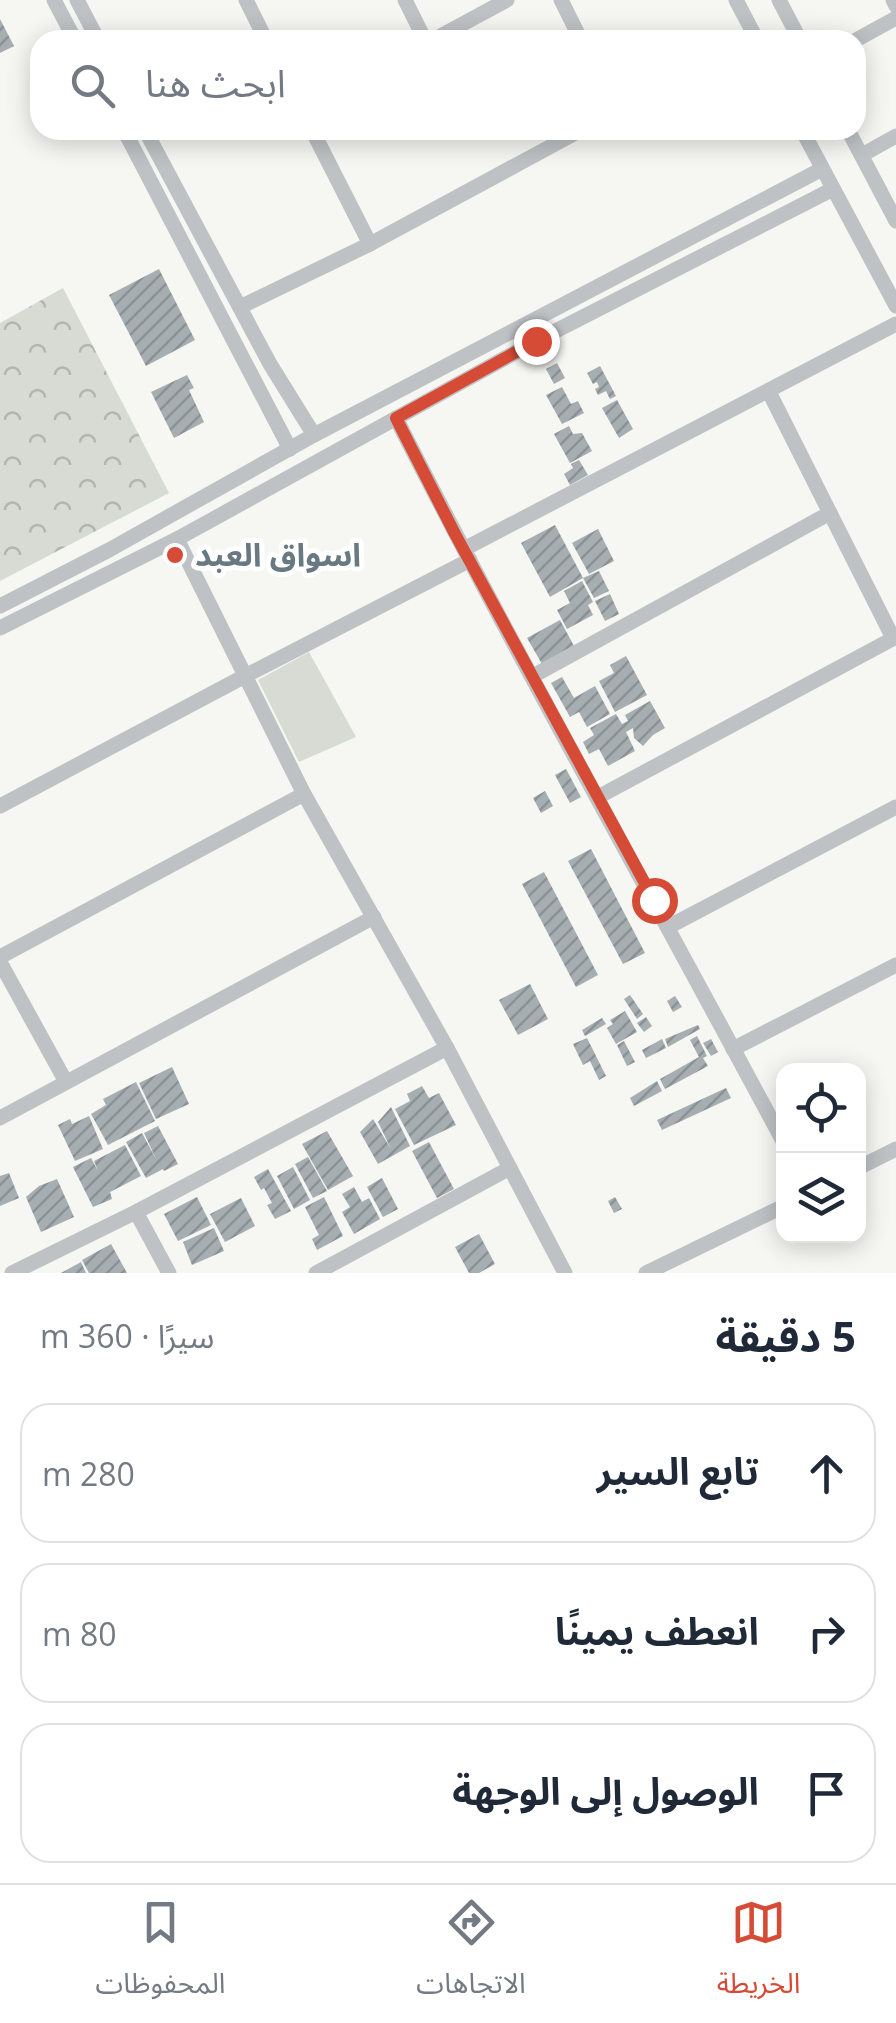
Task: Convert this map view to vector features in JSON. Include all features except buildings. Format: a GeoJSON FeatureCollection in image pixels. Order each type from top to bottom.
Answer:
{"type":"FeatureCollection","features":[{"type":"Feature","properties":{"kind":"street"},"geometry":{"type":"LineString","coordinates":[[77,0],[93,30]]}},
{"type":"Feature","properties":{"kind":"street"},"geometry":{"type":"LineString","coordinates":[[246,0],[261,30]]}},
{"type":"Feature","properties":{"kind":"street"},"geometry":{"type":"LineString","coordinates":[[405,0],[420,30]]}},
{"type":"Feature","properties":{"kind":"street"},"geometry":{"type":"LineString","coordinates":[[452,30],[507,0]]}},
{"type":"Feature","properties":{"kind":"street"},"geometry":{"type":"LineString","coordinates":[[560,0],[576,30]]}},
{"type":"Feature","properties":{"kind":"street"},"geometry":{"type":"LineString","coordinates":[[736,0],[751,30]]}},
{"type":"Feature","properties":{"kind":"street"},"geometry":{"type":"LineString","coordinates":[[779,0],[795,30]]}},
{"type":"Feature","properties":{"kind":"street"},"geometry":{"type":"LineString","coordinates":[[59,4],[71,30]]}},
{"type":"Feature","properties":{"kind":"street"},"geometry":{"type":"LineString","coordinates":[[866,34],[896,18]]}},
{"type":"Feature","properties":{"kind":"street"},"geometry":{"type":"LineString","coordinates":[[862,155],[896,136]]}},
{"type":"Feature","properties":{"kind":"street"},"geometry":{"type":"LineString","coordinates":[[129,140],[290,449]]}},
{"type":"Feature","properties":{"kind":"street"},"geometry":{"type":"LineString","coordinates":[[150,140],[270,364],[314,435]]}},
{"type":"Feature","properties":{"kind":"street"},"geometry":{"type":"LineString","coordinates":[[317,140],[370,244]]}},
{"type":"Feature","properties":{"kind":"street"},"geometry":{"type":"LineString","coordinates":[[240,307],[370,244],[561,140]]}},
{"type":"Feature","properties":{"kind":"street"},"geometry":{"type":"LineString","coordinates":[[807,140],[896,306]]}},
{"type":"Feature","properties":{"kind":"street"},"geometry":{"type":"LineString","coordinates":[[854,140],[896,221]]}},
{"type":"Feature","properties":{"kind":"street"},"geometry":{"type":"LineString","coordinates":[[0,606],[110,550],[314,435],[822,169]]}},
{"type":"Feature","properties":{"kind":"street"},"geometry":{"type":"LineString","coordinates":[[0,628],[177,538],[536,341],[833,189]]}},
{"type":"Feature","properties":{"kind":"street"},"geometry":{"type":"LineString","coordinates":[[0,806],[896,324]]}},
{"type":"Feature","properties":{"kind":"street"},"geometry":{"type":"LineString","coordinates":[[527,325],[536,341]]}},
{"type":"Feature","properties":{"kind":"street"},"geometry":{"type":"LineString","coordinates":[[252,373],[270,364]]}},
{"type":"Feature","properties":{"kind":"street"},"geometry":{"type":"LineString","coordinates":[[598,796],[894,638],[769,392]]}},
{"type":"Feature","properties":{"kind":"street"},"geometry":{"type":"LineString","coordinates":[[396,418],[776,1129]]}},
{"type":"Feature","properties":{"kind":"street"},"geometry":{"type":"LineString","coordinates":[[533,676],[830,514]]}},
{"type":"Feature","properties":{"kind":"street"},"geometry":{"type":"LineString","coordinates":[[177,538],[304,794],[447,1048],[565,1273]]}},
{"type":"Feature","properties":{"kind":"street"},"geometry":{"type":"LineString","coordinates":[[110,550],[118,568]]}},
{"type":"Feature","properties":{"kind":"street"},"geometry":{"type":"LineString","coordinates":[[66,1082],[0,959],[304,794]]}},
{"type":"Feature","properties":{"kind":"street"},"geometry":{"type":"LineString","coordinates":[[668,926],[896,807]]}},
{"type":"Feature","properties":{"kind":"street"},"geometry":{"type":"LineString","coordinates":[[0,1118],[374,918]]}},
{"type":"Feature","properties":{"kind":"street"},"geometry":{"type":"LineString","coordinates":[[734,1050],[896,965]]}},
{"type":"Feature","properties":{"kind":"street"},"geometry":{"type":"LineString","coordinates":[[12,1273],[447,1048]]}},
{"type":"Feature","properties":{"kind":"street"},"geometry":{"type":"LineString","coordinates":[[866,1164],[896,1150]]}},
{"type":"Feature","properties":{"kind":"street"},"geometry":{"type":"LineString","coordinates":[[316,1273],[510,1168]]}},
{"type":"Feature","properties":{"kind":"street"},"geometry":{"type":"LineString","coordinates":[[646,1273],[776,1210]]}},
{"type":"Feature","properties":{"kind":"street"},"geometry":{"type":"LineString","coordinates":[[136,1212],[168,1273]]}},
{"type":"Feature","properties":{"kind":"green space"},"geometry":{"type":"Polygon","coordinates":[[[63,288],[169,493],[0,581],[0,323],[63,288]]]}},
{"type":"Feature","properties":{"kind":"green space"},"geometry":{"type":"Polygon","coordinates":[[[309,652],[356,737],[299,762],[258,680],[309,652]]]}},
{"type":"Feature","properties":{"kind":"place","name":"اسواق العبد"},"geometry":{"type":"Point","coordinates":[175,555]}},
{"type":"Feature","properties":{"kind":"route"},"geometry":{"type":"LineString","coordinates":[[536,341],[396,418],[654,900]]}}]}
